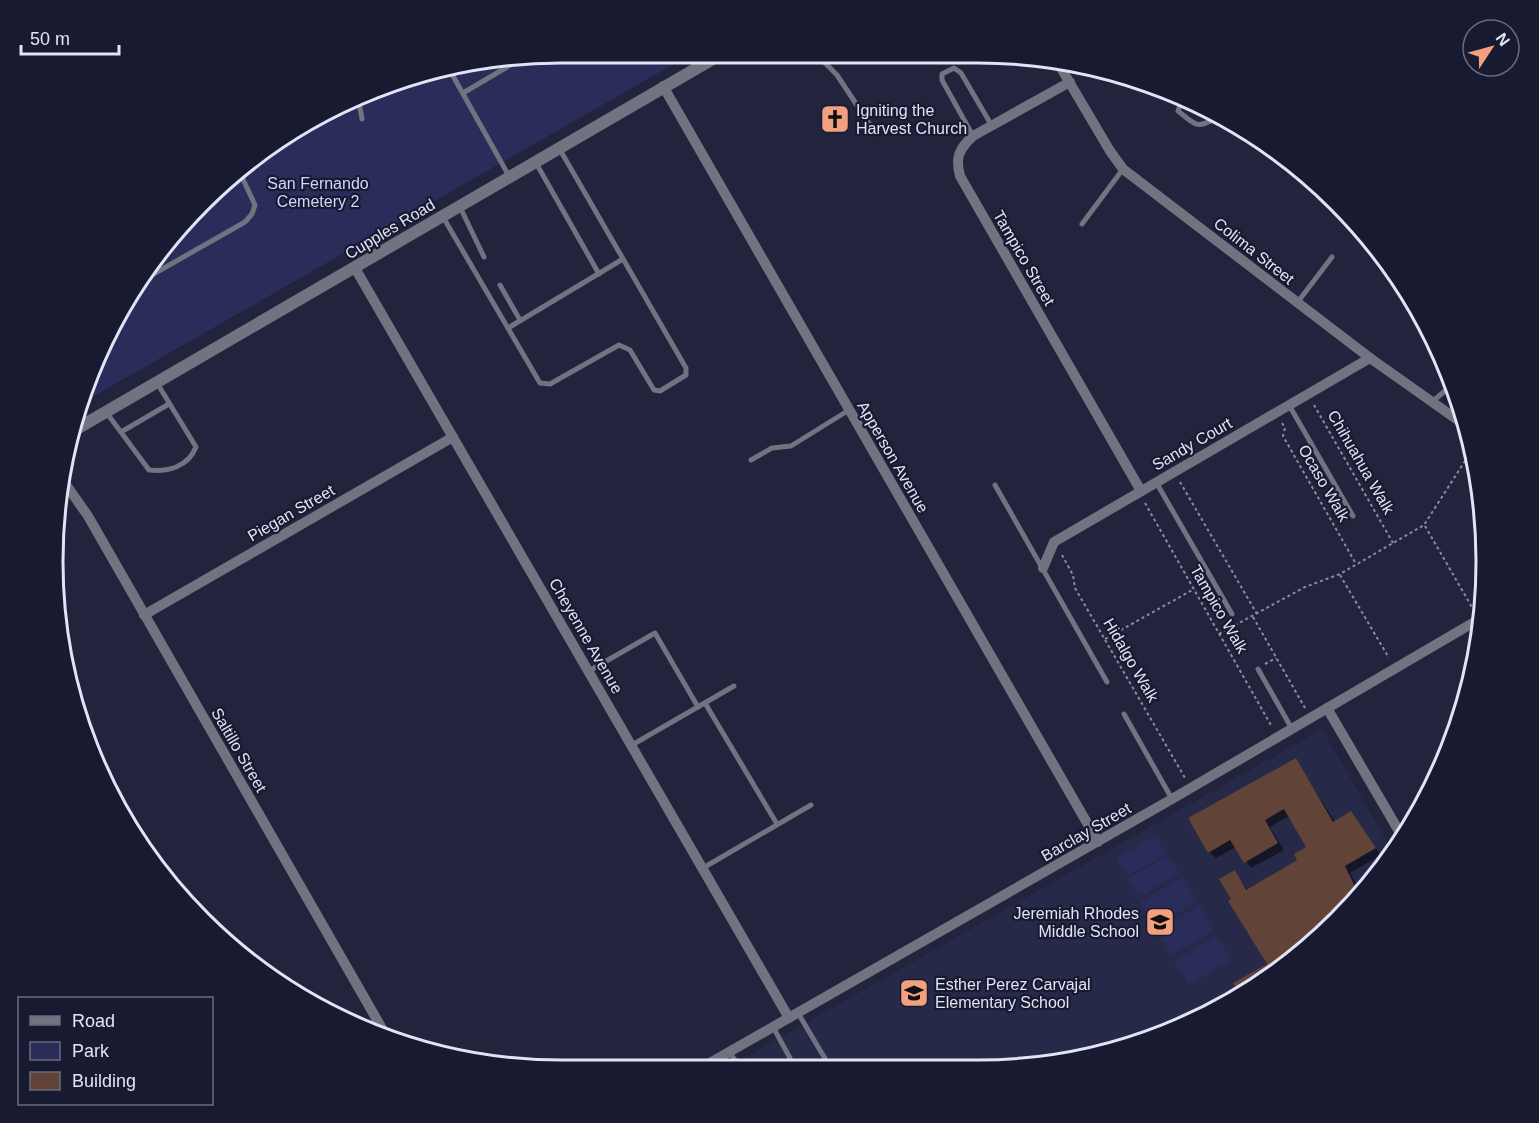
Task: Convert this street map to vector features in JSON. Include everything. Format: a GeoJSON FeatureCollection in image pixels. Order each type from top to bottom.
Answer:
{"type":"FeatureCollection","features":[{"type":"Feature","properties":{"kind":"street","name":"Cupples Road"},"geometry":{"type":"LineString","coordinates":[[82,426],[704,63]]}},
{"type":"Feature","properties":{"kind":"street","name":"Colima Street"},"geometry":{"type":"LineString","coordinates":[[1063,71],[1123,169],[1370,358],[1455,418]]}},
{"type":"Feature","properties":{"kind":"street","name":"Tampico Street"},"geometry":{"type":"LineString","coordinates":[[1070,82],[973,136],[959,150],[956,160],[960,176],[1140,492]]}},
{"type":"Feature","properties":{"kind":"street","name":"Apperson Avenue"},"geometry":{"type":"LineString","coordinates":[[663,86],[1098,842]]}},
{"type":"Feature","properties":{"kind":"street","name":"Cheyenne Avenue"},"geometry":{"type":"LineString","coordinates":[[355,268],[703,868],[794,1015]]}},
{"type":"Feature","properties":{"kind":"street","name":"Sandy Court"},"geometry":{"type":"LineString","coordinates":[[1054,542],[1370,358]]}},
{"type":"Feature","properties":{"kind":"street","name":"Piegan Street"},"geometry":{"type":"LineString","coordinates":[[144,615],[453,437]]}},
{"type":"Feature","properties":{"kind":"street","name":"Saltillo Street"},"geometry":{"type":"LineString","coordinates":[[68,488],[88,516],[380,1026]]}},
{"type":"Feature","properties":{"kind":"street"},"geometry":{"type":"LineString","coordinates":[[1043,568],[1054,542]]}},
{"type":"Feature","properties":{"kind":"street","name":"Barclay Street"},"geometry":{"type":"LineString","coordinates":[[715,1060],[1098,842],[1472,623]]}},
{"type":"Feature","properties":{"kind":"street"},"geometry":{"type":"LineString","coordinates":[[1327,708],[1398,829]]}},
{"type":"Feature","properties":{"kind":"lane"},"geometry":{"type":"LineString","coordinates":[[826,63],[837,75],[872,128]]}},
{"type":"Feature","properties":{"kind":"lane"},"geometry":{"type":"LineString","coordinates":[[463,93],[509,66]]}},
{"type":"Feature","properties":{"kind":"lane"},"geometry":{"type":"LineString","coordinates":[[973,136],[942,80],[942,74],[947,69],[954,68],[961,73],[992,126]]}},
{"type":"Feature","properties":{"kind":"lane"},"geometry":{"type":"LineString","coordinates":[[453,76],[510,177]]}},
{"type":"Feature","properties":{"kind":"lane"},"geometry":{"type":"LineString","coordinates":[[360,106],[362,119]]}},
{"type":"Feature","properties":{"kind":"lane"},"geometry":{"type":"LineString","coordinates":[[1180,106],[1178,111],[1196,125],[1202,126],[1211,121]]}},
{"type":"Feature","properties":{"kind":"lane"},"geometry":{"type":"LineString","coordinates":[[443,217],[540,382],[545,385],[619,345],[630,350],[654,390],[660,392],[686,375],[686,368],[559,148]]}},
{"type":"Feature","properties":{"kind":"lane"},"geometry":{"type":"LineString","coordinates":[[535,162],[598,274]]}},
{"type":"Feature","properties":{"kind":"lane"},"geometry":{"type":"LineString","coordinates":[[1082,224],[1123,169]]}},
{"type":"Feature","properties":{"kind":"lane"},"geometry":{"type":"LineString","coordinates":[[156,273],[245,222],[252,214],[255,205],[243,179]]}},
{"type":"Feature","properties":{"kind":"lane"},"geometry":{"type":"LineString","coordinates":[[460,207],[484,257]]}},
{"type":"Feature","properties":{"kind":"lane"},"geometry":{"type":"LineString","coordinates":[[1298,303],[1332,257]]}},
{"type":"Feature","properties":{"kind":"lane"},"geometry":{"type":"LineString","coordinates":[[508,328],[623,259]]}},
{"type":"Feature","properties":{"kind":"lane"},"geometry":{"type":"LineString","coordinates":[[500,285],[520,320]]}},
{"type":"Feature","properties":{"kind":"lane"},"geometry":{"type":"LineString","coordinates":[[106,412],[149,470],[166,472],[191,458],[196,447],[157,383]]}},
{"type":"Feature","properties":{"kind":"lane"},"geometry":{"type":"LineString","coordinates":[[1432,402],[1446,390]]}},
{"type":"Feature","properties":{"kind":"lane"},"geometry":{"type":"LineString","coordinates":[[121,432],[169,404]]}},
{"type":"Feature","properties":{"kind":"lane"},"geometry":{"type":"LineString","coordinates":[[1289,405],[1353,516]]}},
{"type":"Feature","properties":{"kind":"lane"},"geometry":{"type":"LineString","coordinates":[[751,460],[772,448],[791,446],[849,410]]}},
{"type":"Feature","properties":{"kind":"lane"},"geometry":{"type":"LineString","coordinates":[[1156,482],[1232,614]]}},
{"type":"Feature","properties":{"kind":"lane"},"geometry":{"type":"LineString","coordinates":[[995,485],[1107,682]]}},
{"type":"Feature","properties":{"kind":"lane"},"geometry":{"type":"LineString","coordinates":[[589,672],[655,633],[698,707]]}},
{"type":"Feature","properties":{"kind":"lane"},"geometry":{"type":"LineString","coordinates":[[1258,669],[1292,729]]}},
{"type":"Feature","properties":{"kind":"lane"},"geometry":{"type":"LineString","coordinates":[[632,745],[734,686]]}},
{"type":"Feature","properties":{"kind":"lane"},"geometry":{"type":"LineString","coordinates":[[705,703],[777,824]]}},
{"type":"Feature","properties":{"kind":"lane"},"geometry":{"type":"LineString","coordinates":[[1124,714],[1172,799]]}},
{"type":"Feature","properties":{"kind":"lane"},"geometry":{"type":"LineString","coordinates":[[703,868],[811,805]]}},
{"type":"Feature","properties":{"kind":"lane"},"geometry":{"type":"LineString","coordinates":[[794,1015],[825,1060]]}},
{"type":"Feature","properties":{"kind":"lane"},"geometry":{"type":"LineString","coordinates":[[773,1027],[790,1058],[789,1060]]}},
{"type":"Feature","properties":{"kind":"lane"},"geometry":{"type":"LineString","coordinates":[[729,1052],[735,1060]]}},
{"type":"Feature","properties":{"kind":"path","name":"Chihuahua Walk"},"geometry":{"type":"LineString","coordinates":[[1308,394],[1393,543]]}},
{"type":"Feature","properties":{"kind":"path","name":"Ocaso Walk"},"geometry":{"type":"LineString","coordinates":[[1275,413],[1285,428],[1283,436],[1356,564]]}},
{"type":"Feature","properties":{"kind":"path"},"geometry":{"type":"LineString","coordinates":[[1219,634],[1305,587],[1340,574],[1424,525],[1465,462]]}},
{"type":"Feature","properties":{"kind":"path"},"geometry":{"type":"LineString","coordinates":[[1174,471],[1257,614]]}},
{"type":"Feature","properties":{"kind":"path","name":"Tampico Walk"},"geometry":{"type":"LineString","coordinates":[[1140,492],[1277,737]]}},
{"type":"Feature","properties":{"kind":"path"},"geometry":{"type":"LineString","coordinates":[[1424,525],[1474,606]]}},
{"type":"Feature","properties":{"kind":"path","name":"Hidalgo Walk"},"geometry":{"type":"LineString","coordinates":[[1054,542],[1073,575],[1075,588],[1191,788]]}},
{"type":"Feature","properties":{"kind":"path"},"geometry":{"type":"LineString","coordinates":[[1340,574],[1395,669]]}},
{"type":"Feature","properties":{"kind":"path"},"geometry":{"type":"LineString","coordinates":[[1105,639],[1194,589]]}},
{"type":"Feature","properties":{"kind":"path"},"geometry":{"type":"LineString","coordinates":[[1252,616],[1311,718]]}},
{"type":"Feature","properties":{"kind":"shaded area","name":"Jeremiah Rhodes Middle School"},"geometry":{"type":"Polygon","coordinates":[[[1322,729],[1388,844],[1373,865],[1330,914],[1281,957],[1227,993],[1198,1009],[1138,1034],[1075,1050],[1010,1059],[741,1060],[1322,729]]]}},
{"type":"Feature","properties":{"kind":"green space","name":"San Fernando Cemetery 2"},"geometry":{"type":"Polygon","coordinates":[[[562,63],[676,63],[90,398],[114,341],[130,312],[166,258],[209,209],[233,187],[258,166],[312,130],[341,114],[401,89],[496,67],[562,63]]]}},
{"type":"Feature","properties":{"kind":"green space"},"geometry":{"type":"Polygon","coordinates":[[[1156,835],[1166,854],[1127,876],[1116,858],[1156,835]]]}},
{"type":"Feature","properties":{"kind":"green space"},"geometry":{"type":"Polygon","coordinates":[[[1168,855],[1179,874],[1139,897],[1128,879],[1168,855]]]}},
{"type":"Feature","properties":{"kind":"green space"},"geometry":{"type":"Polygon","coordinates":[[[1183,877],[1197,902],[1154,926],[1140,902],[1183,877]]]}},
{"type":"Feature","properties":{"kind":"green space"},"geometry":{"type":"Polygon","coordinates":[[[1200,906],[1214,931],[1171,955],[1156,930],[1200,906]]]}},
{"type":"Feature","properties":{"kind":"green space"},"geometry":{"type":"Polygon","coordinates":[[[1217,936],[1231,961],[1188,985],[1174,961],[1217,936]]]}},
{"type":"Feature","properties":{"kind":"building"},"geometry":{"type":"Polygon","coordinates":[[[1296,758],[1333,822],[1351,811],[1376,848],[1345,866],[1355,887],[1330,914],[1281,957],[1236,988],[1233,983],[1267,964],[1228,901],[1231,899],[1219,879],[1235,870],[1246,890],[1297,860],[1294,854],[1306,847],[1284,809],[1265,820],[1278,843],[1244,863],[1230,840],[1208,853],[1188,818],[1296,758]]]}},
{"type":"Feature","properties":{"kind":"place","name":"Igniting the Harvest Church"},"geometry":{"type":"Point","coordinates":[835,119]}},
{"type":"Feature","properties":{"kind":"place","name":"Jeremiah Rhodes Middle School"},"geometry":{"type":"Point","coordinates":[1160,922]}},
{"type":"Feature","properties":{"kind":"place","name":"Esther Perez Carvajal Elementary School"},"geometry":{"type":"Point","coordinates":[914,993]}}]}
